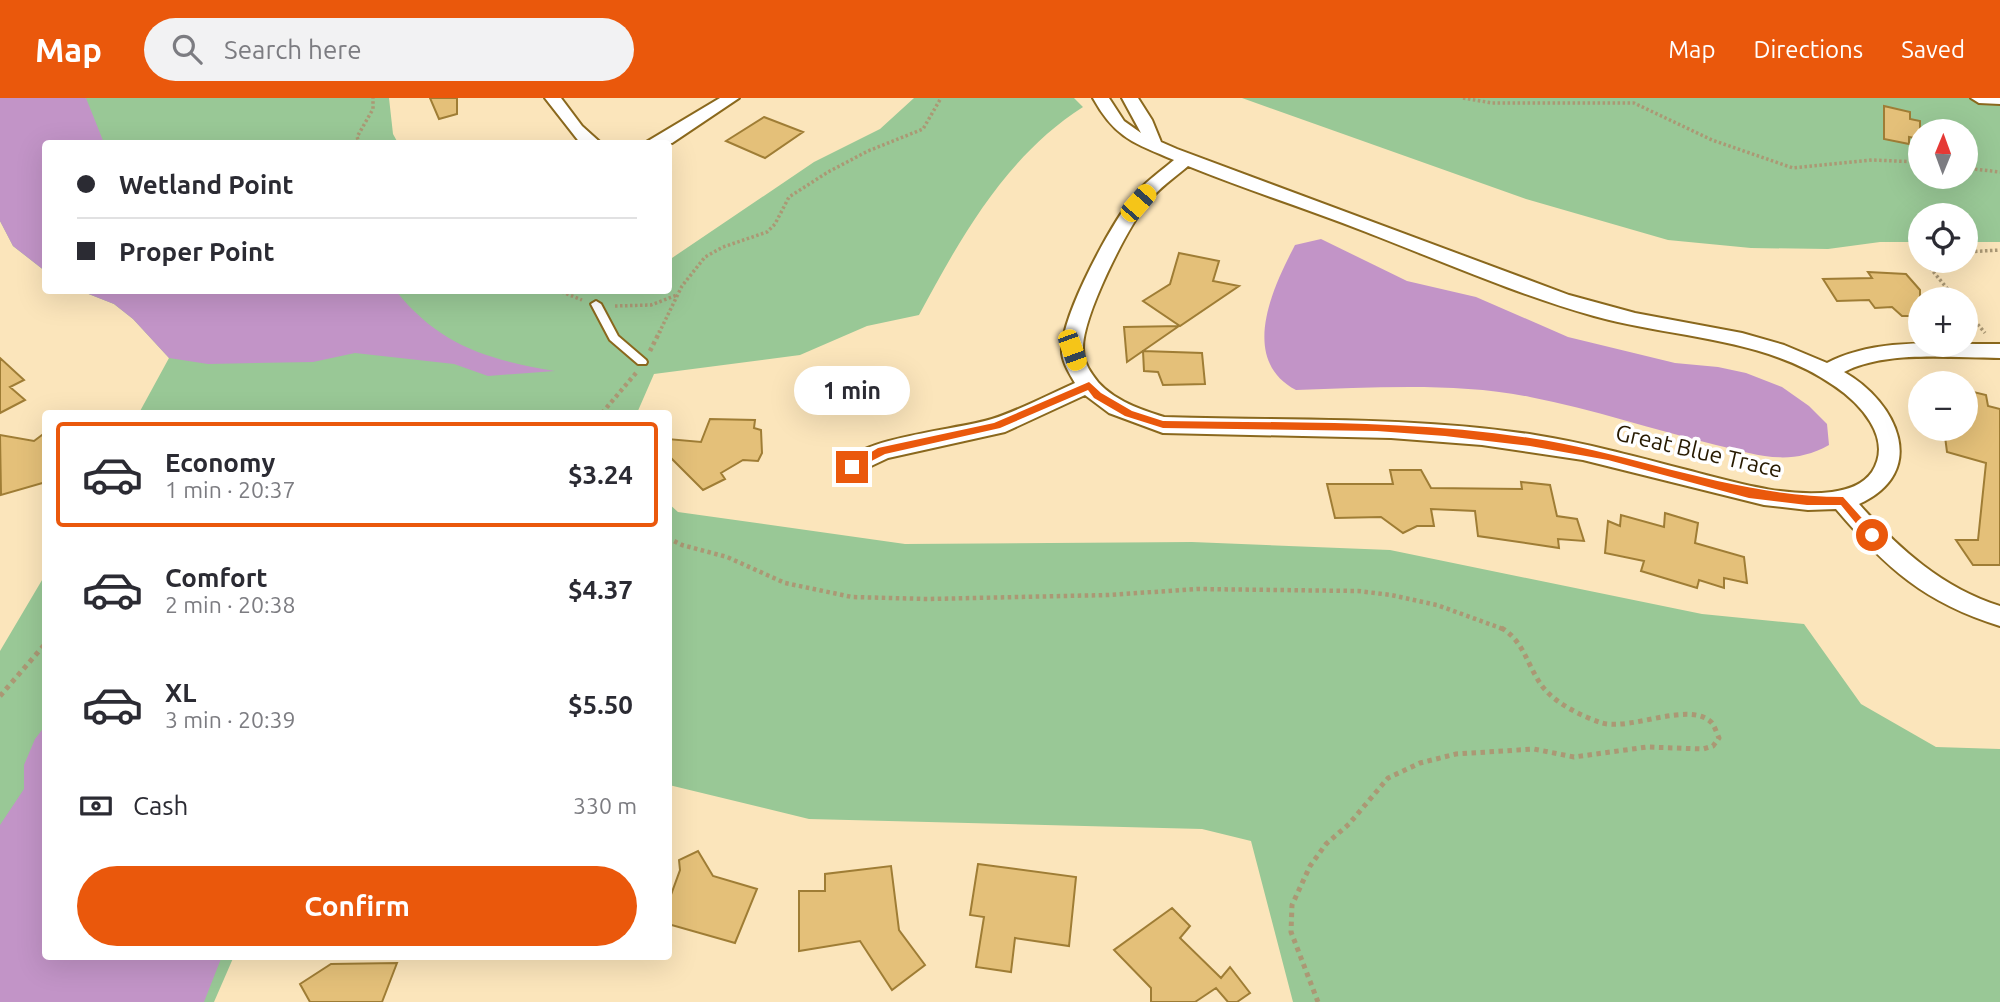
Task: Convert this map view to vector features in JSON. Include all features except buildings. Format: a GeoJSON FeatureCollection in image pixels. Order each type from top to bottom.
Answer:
{"type":"FeatureCollection","features":[{"type":"Feature","properties":{"kind":"street"},"geometry":{"type":"LineString","coordinates":[[553,98],[576,129],[589,140]]}},
{"type":"Feature","properties":{"kind":"street"},"geometry":{"type":"LineString","coordinates":[[663,140],[731,98]]}},
{"type":"Feature","properties":{"kind":"street","name":"Great Blue Trace"},"geometry":{"type":"LineString","coordinates":[[1101,98],[1113,118],[1126,131],[1185,159],[1601,312],[1767,345],[1813,362],[1851,384],[1877,411],[1891,445],[1888,466],[1867,492],[1843,501],[1807,501],[1749,494],[1608,456],[1530,442],[1445,432],[1377,428],[1163,425],[1129,413],[1098,395],[1082,375],[1072,350],[1075,329],[1108,256],[1138,203],[1156,182],[1185,159]]}},
{"type":"Feature","properties":{"kind":"street"},"geometry":{"type":"LineString","coordinates":[[1130,98],[1144,120],[1154,145]]}},
{"type":"Feature","properties":{"kind":"street"},"geometry":{"type":"LineString","coordinates":[[1979,98],[2000,99]]}},
{"type":"Feature","properties":{"kind":"street"},"geometry":{"type":"LineString","coordinates":[[1828,371],[1856,357],[1883,352],[1999,351]]}},
{"type":"Feature","properties":{"kind":"street"},"geometry":{"type":"LineString","coordinates":[[852,467],[882,451],[997,426],[1089,385]]}},
{"type":"Feature","properties":{"kind":"street"},"geometry":{"type":"LineString","coordinates":[[1843,501],[1904,567],[1942,593],[1983,612],[2000,616]]}},
{"type":"Feature","properties":{"kind":"lane"},"geometry":{"type":"LineString","coordinates":[[596,304],[614,338],[642,362]]}},
{"type":"Feature","properties":{"kind":"path"},"geometry":{"type":"LineString","coordinates":[[358,140],[357,137],[373,109],[373,98]]}},
{"type":"Feature","properties":{"kind":"path"},"geometry":{"type":"LineString","coordinates":[[605,410],[626,386],[660,334],[677,295],[694,269],[715,249],[766,233],[776,224],[787,198],[858,156],[922,130],[933,119],[936,103],[941,98]]}},
{"type":"Feature","properties":{"kind":"path"},"geometry":{"type":"LineString","coordinates":[[1463,98],[1492,103],[1634,103],[1704,137],[1793,168],[1872,160],[1908,162]]}},
{"type":"Feature","properties":{"kind":"path"},"geometry":{"type":"LineString","coordinates":[[1978,169],[2000,172]]}},
{"type":"Feature","properties":{"kind":"path"},"geometry":{"type":"LineString","coordinates":[[1978,251],[2000,250]]}},
{"type":"Feature","properties":{"kind":"path"},"geometry":{"type":"LineString","coordinates":[[1934,273],[1946,287]]}},
{"type":"Feature","properties":{"kind":"path"},"geometry":{"type":"LineString","coordinates":[[568,294],[596,304],[637,307],[677,295]]}},
{"type":"Feature","properties":{"kind":"path"},"geometry":{"type":"LineString","coordinates":[[1978,325],[1999,351]]}},
{"type":"Feature","properties":{"kind":"path"},"geometry":{"type":"LineString","coordinates":[[672,540],[730,558],[779,582],[873,600],[908,601],[1058,594],[1111,595],[1186,589],[1323,589],[1395,596],[1484,620],[1504,630],[1525,651],[1542,685],[1568,705],[1601,722],[1616,727],[1628,726],[1663,716],[1685,714],[1708,721],[1717,729],[1719,738],[1713,746],[1703,749],[1647,747],[1574,757],[1534,748],[1455,754],[1420,763],[1388,778],[1355,817],[1326,844],[1310,866],[1292,905],[1294,940],[1318,1002]]}},
{"type":"Feature","properties":{"kind":"path"},"geometry":{"type":"LineString","coordinates":[[0,696],[42,649]]}},
{"type":"Feature","properties":{"kind":"green space"},"geometry":{"type":"Polygon","coordinates":[[[0,98],[389,98],[393,134],[396,140],[42,140],[42,269],[13,246],[0,221],[0,98]]]}},
{"type":"Feature","properties":{"kind":"green space"},"geometry":{"type":"Polygon","coordinates":[[[914,98],[1074,98],[1083,107],[1031,149],[1008,174],[969,228],[919,315],[867,326],[800,355],[654,374],[638,410],[141,410],[169,358],[133,319],[114,304],[89,294],[672,294],[672,258],[814,162],[880,129],[914,98]]]}},
{"type":"Feature","properties":{"kind":"green space"},"geometry":{"type":"Polygon","coordinates":[[[1242,98],[2000,98],[2000,242],[1978,242],[1978,203],[1908,203],[1908,242],[1880,242],[1828,249],[1751,248],[1668,240],[1526,199],[1242,98]]]}},
{"type":"Feature","properties":{"kind":"green space"},"geometry":{"type":"Polygon","coordinates":[[[672,507],[678,512],[905,544],[1192,542],[1390,550],[1702,614],[1804,624],[1861,704],[1936,747],[2000,749],[2000,1002],[1293,1002],[1251,841],[1202,829],[809,819],[672,786],[672,507]]]}},
{"type":"Feature","properties":{"kind":"green space"},"geometry":{"type":"Polygon","coordinates":[[[42,580],[42,960],[232,960],[214,1002],[0,1002],[0,651],[42,580]]]}},
{"type":"Feature","properties":{"kind":"shaded area"},"geometry":{"type":"Polygon","coordinates":[[[0,98],[86,98],[103,140],[42,140],[42,269],[13,246],[0,221],[0,98]]]}},
{"type":"Feature","properties":{"kind":"shaded area"},"geometry":{"type":"Polygon","coordinates":[[[1321,239],[1407,281],[1476,297],[1568,337],[1675,363],[1746,373],[1782,387],[1809,406],[1827,424],[1829,445],[1801,456],[1759,455],[1554,402],[1472,389],[1413,387],[1296,390],[1279,377],[1269,361],[1265,343],[1266,323],[1277,282],[1295,245],[1321,239]]]}},
{"type":"Feature","properties":{"kind":"shaded area"},"geometry":{"type":"Polygon","coordinates":[[[89,294],[399,294],[430,325],[466,347],[508,361],[555,371],[488,376],[454,364],[355,353],[313,362],[208,364],[169,358],[133,319],[114,304],[89,294]]]}},
{"type":"Feature","properties":{"kind":"shaded area"},"geometry":{"type":"Polygon","coordinates":[[[42,730],[42,960],[220,960],[204,1002],[0,1002],[0,825],[24,789],[24,765],[42,730]]]}},
{"type":"Feature","properties":{"kind":"route"},"geometry":{"type":"LineString","coordinates":[[852,467],[882,451],[997,426],[1089,385],[1098,395],[1129,413],[1163,425],[1377,428],[1445,432],[1530,442],[1608,456],[1749,494],[1807,501],[1843,501],[1872,535]]}}]}
